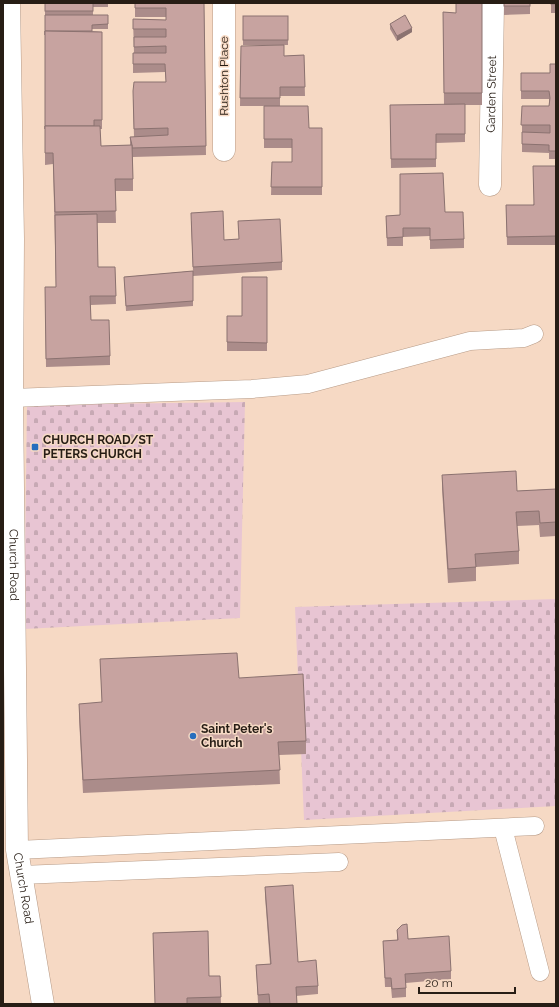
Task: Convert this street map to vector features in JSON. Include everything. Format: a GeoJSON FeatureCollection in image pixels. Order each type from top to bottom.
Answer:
{"type":"FeatureCollection","features":[{"type":"Feature","properties":{"kind":"street","name":"Church Road"},"geometry":{"type":"LineString","coordinates":[[9,3],[8,238],[12,398],[17,850],[43,1004]]}},
{"type":"Feature","properties":{"kind":"street","name":"Rushton Place"},"geometry":{"type":"LineString","coordinates":[[224,3],[224,150]]}},
{"type":"Feature","properties":{"kind":"street","name":"Garden Street"},"geometry":{"type":"LineString","coordinates":[[490,185],[493,3]]}},
{"type":"Feature","properties":{"kind":"lane"},"geometry":{"type":"LineString","coordinates":[[12,398],[252,389],[308,384],[470,341],[524,338],[534,334]]}},
{"type":"Feature","properties":{"kind":"lane"},"geometry":{"type":"LineString","coordinates":[[17,850],[535,826]]}},
{"type":"Feature","properties":{"kind":"lane"},"geometry":{"type":"LineString","coordinates":[[503,828],[540,972]]}},
{"type":"Feature","properties":{"kind":"lane"},"geometry":{"type":"LineString","coordinates":[[21,875],[339,862]]}},
{"type":"Feature","properties":{"kind":"green space"},"geometry":{"type":"Polygon","coordinates":[[[245,402],[240,618],[24,629],[27,405],[245,402]]]}},
{"type":"Feature","properties":{"kind":"green space"},"geometry":{"type":"Polygon","coordinates":[[[556,599],[556,806],[304,820],[295,607],[556,599]]]}},
{"type":"Feature","properties":{"kind":"building"},"geometry":{"type":"Polygon","coordinates":[[[45,3],[93,3],[93,11],[45,11],[45,3]]]}},
{"type":"Feature","properties":{"kind":"building"},"geometry":{"type":"Polygon","coordinates":[[[135,3],[204,3],[206,146],[132,148],[130,137],[168,135],[168,128],[134,129],[134,82],[166,82],[165,64],[133,64],[133,53],[166,53],[166,46],[134,47],[134,37],[166,37],[166,29],[133,29],[133,19],[166,20],[166,8],[135,8],[135,3]]]}},
{"type":"Feature","properties":{"kind":"building"},"geometry":{"type":"Polygon","coordinates":[[[456,3],[482,3],[482,93],[444,93],[443,12],[456,13],[456,3]]]}},
{"type":"Feature","properties":{"kind":"building"},"geometry":{"type":"Polygon","coordinates":[[[504,3],[530,3],[530,6],[504,6],[504,3]]]}},
{"type":"Feature","properties":{"kind":"building"},"geometry":{"type":"Polygon","coordinates":[[[45,15],[108,15],[108,24],[92,25],[92,31],[45,31],[45,15]]]}},
{"type":"Feature","properties":{"kind":"building"},"geometry":{"type":"Polygon","coordinates":[[[405,15],[412,28],[397,36],[390,24],[405,15]]]}},
{"type":"Feature","properties":{"kind":"building"},"geometry":{"type":"Polygon","coordinates":[[[243,16],[288,16],[288,40],[243,40],[243,16]]]}},
{"type":"Feature","properties":{"kind":"building"},"geometry":{"type":"Polygon","coordinates":[[[45,31],[102,32],[102,120],[94,120],[94,126],[45,126],[45,31]]]}},
{"type":"Feature","properties":{"kind":"building"},"geometry":{"type":"Polygon","coordinates":[[[284,45],[284,56],[304,55],[305,87],[280,87],[280,98],[240,98],[241,46],[284,45]]]}},
{"type":"Feature","properties":{"kind":"building"},"geometry":{"type":"Polygon","coordinates":[[[550,64],[556,64],[556,151],[549,151],[549,145],[522,144],[522,132],[550,133],[550,125],[521,125],[522,106],[549,106],[550,98],[549,91],[521,91],[521,73],[550,73],[550,64]]]}},
{"type":"Feature","properties":{"kind":"building"},"geometry":{"type":"Polygon","coordinates":[[[465,104],[465,134],[436,134],[436,159],[391,159],[390,105],[465,104]]]}},
{"type":"Feature","properties":{"kind":"building"},"geometry":{"type":"Polygon","coordinates":[[[264,106],[308,106],[309,128],[322,128],[322,187],[271,187],[272,162],[292,162],[292,139],[264,139],[264,106]]]}},
{"type":"Feature","properties":{"kind":"building"},"geometry":{"type":"Polygon","coordinates":[[[45,126],[100,126],[101,146],[132,145],[133,179],[115,179],[116,211],[55,212],[53,153],[45,153],[45,126]]]}},
{"type":"Feature","properties":{"kind":"building"},"geometry":{"type":"Polygon","coordinates":[[[533,166],[556,166],[556,236],[507,237],[506,205],[534,205],[533,166]]]}},
{"type":"Feature","properties":{"kind":"building"},"geometry":{"type":"Polygon","coordinates":[[[443,173],[445,212],[463,212],[464,239],[430,240],[430,228],[403,228],[403,237],[387,238],[386,216],[400,215],[400,174],[443,173]]]}},
{"type":"Feature","properties":{"kind":"building"},"geometry":{"type":"Polygon","coordinates":[[[223,211],[224,240],[239,239],[238,221],[280,219],[282,262],[193,267],[191,213],[223,211]]]}},
{"type":"Feature","properties":{"kind":"building"},"geometry":{"type":"Polygon","coordinates":[[[97,214],[98,267],[115,267],[116,296],[90,296],[91,320],[109,320],[110,356],[46,359],[45,287],[56,287],[55,215],[97,214]]]}},
{"type":"Feature","properties":{"kind":"building"},"geometry":{"type":"Polygon","coordinates":[[[193,271],[193,301],[126,306],[124,277],[193,271]]]}},
{"type":"Feature","properties":{"kind":"building"},"geometry":{"type":"Polygon","coordinates":[[[242,277],[267,277],[267,343],[227,342],[227,316],[242,316],[242,277]]]}},
{"type":"Feature","properties":{"kind":"building"},"geometry":{"type":"Polygon","coordinates":[[[516,471],[517,491],[556,489],[556,522],[540,523],[539,511],[516,512],[519,551],[475,554],[476,567],[448,569],[442,475],[516,471]]]}},
{"type":"Feature","properties":{"kind":"building","name":"Saint Peter's Church"},"geometry":{"type":"Polygon","coordinates":[[[237,653],[239,678],[303,674],[306,741],[278,742],[280,770],[83,780],[79,704],[102,702],[100,659],[237,653]]]}},
{"type":"Feature","properties":{"kind":"building"},"geometry":{"type":"Polygon","coordinates":[[[293,885],[298,962],[316,960],[318,986],[296,987],[297,1004],[270,1004],[269,994],[258,995],[256,965],[271,964],[265,887],[293,885]]]}},
{"type":"Feature","properties":{"kind":"building"},"geometry":{"type":"Polygon","coordinates":[[[407,924],[408,939],[449,936],[451,971],[405,974],[406,988],[392,989],[391,978],[385,978],[383,941],[398,940],[397,930],[402,925],[407,924]]]}},
{"type":"Feature","properties":{"kind":"building"},"geometry":{"type":"Polygon","coordinates":[[[208,931],[209,976],[220,976],[221,997],[187,998],[187,1004],[155,1004],[153,933],[208,931]]]}},
{"type":"Feature","properties":{"kind":"place","name":"CHURCH ROAD/ST PETERS CHURCH"},"geometry":{"type":"Point","coordinates":[35,447]}},
{"type":"Feature","properties":{"kind":"place","name":"Saint Peter's Church"},"geometry":{"type":"Point","coordinates":[193,736]}}]}
